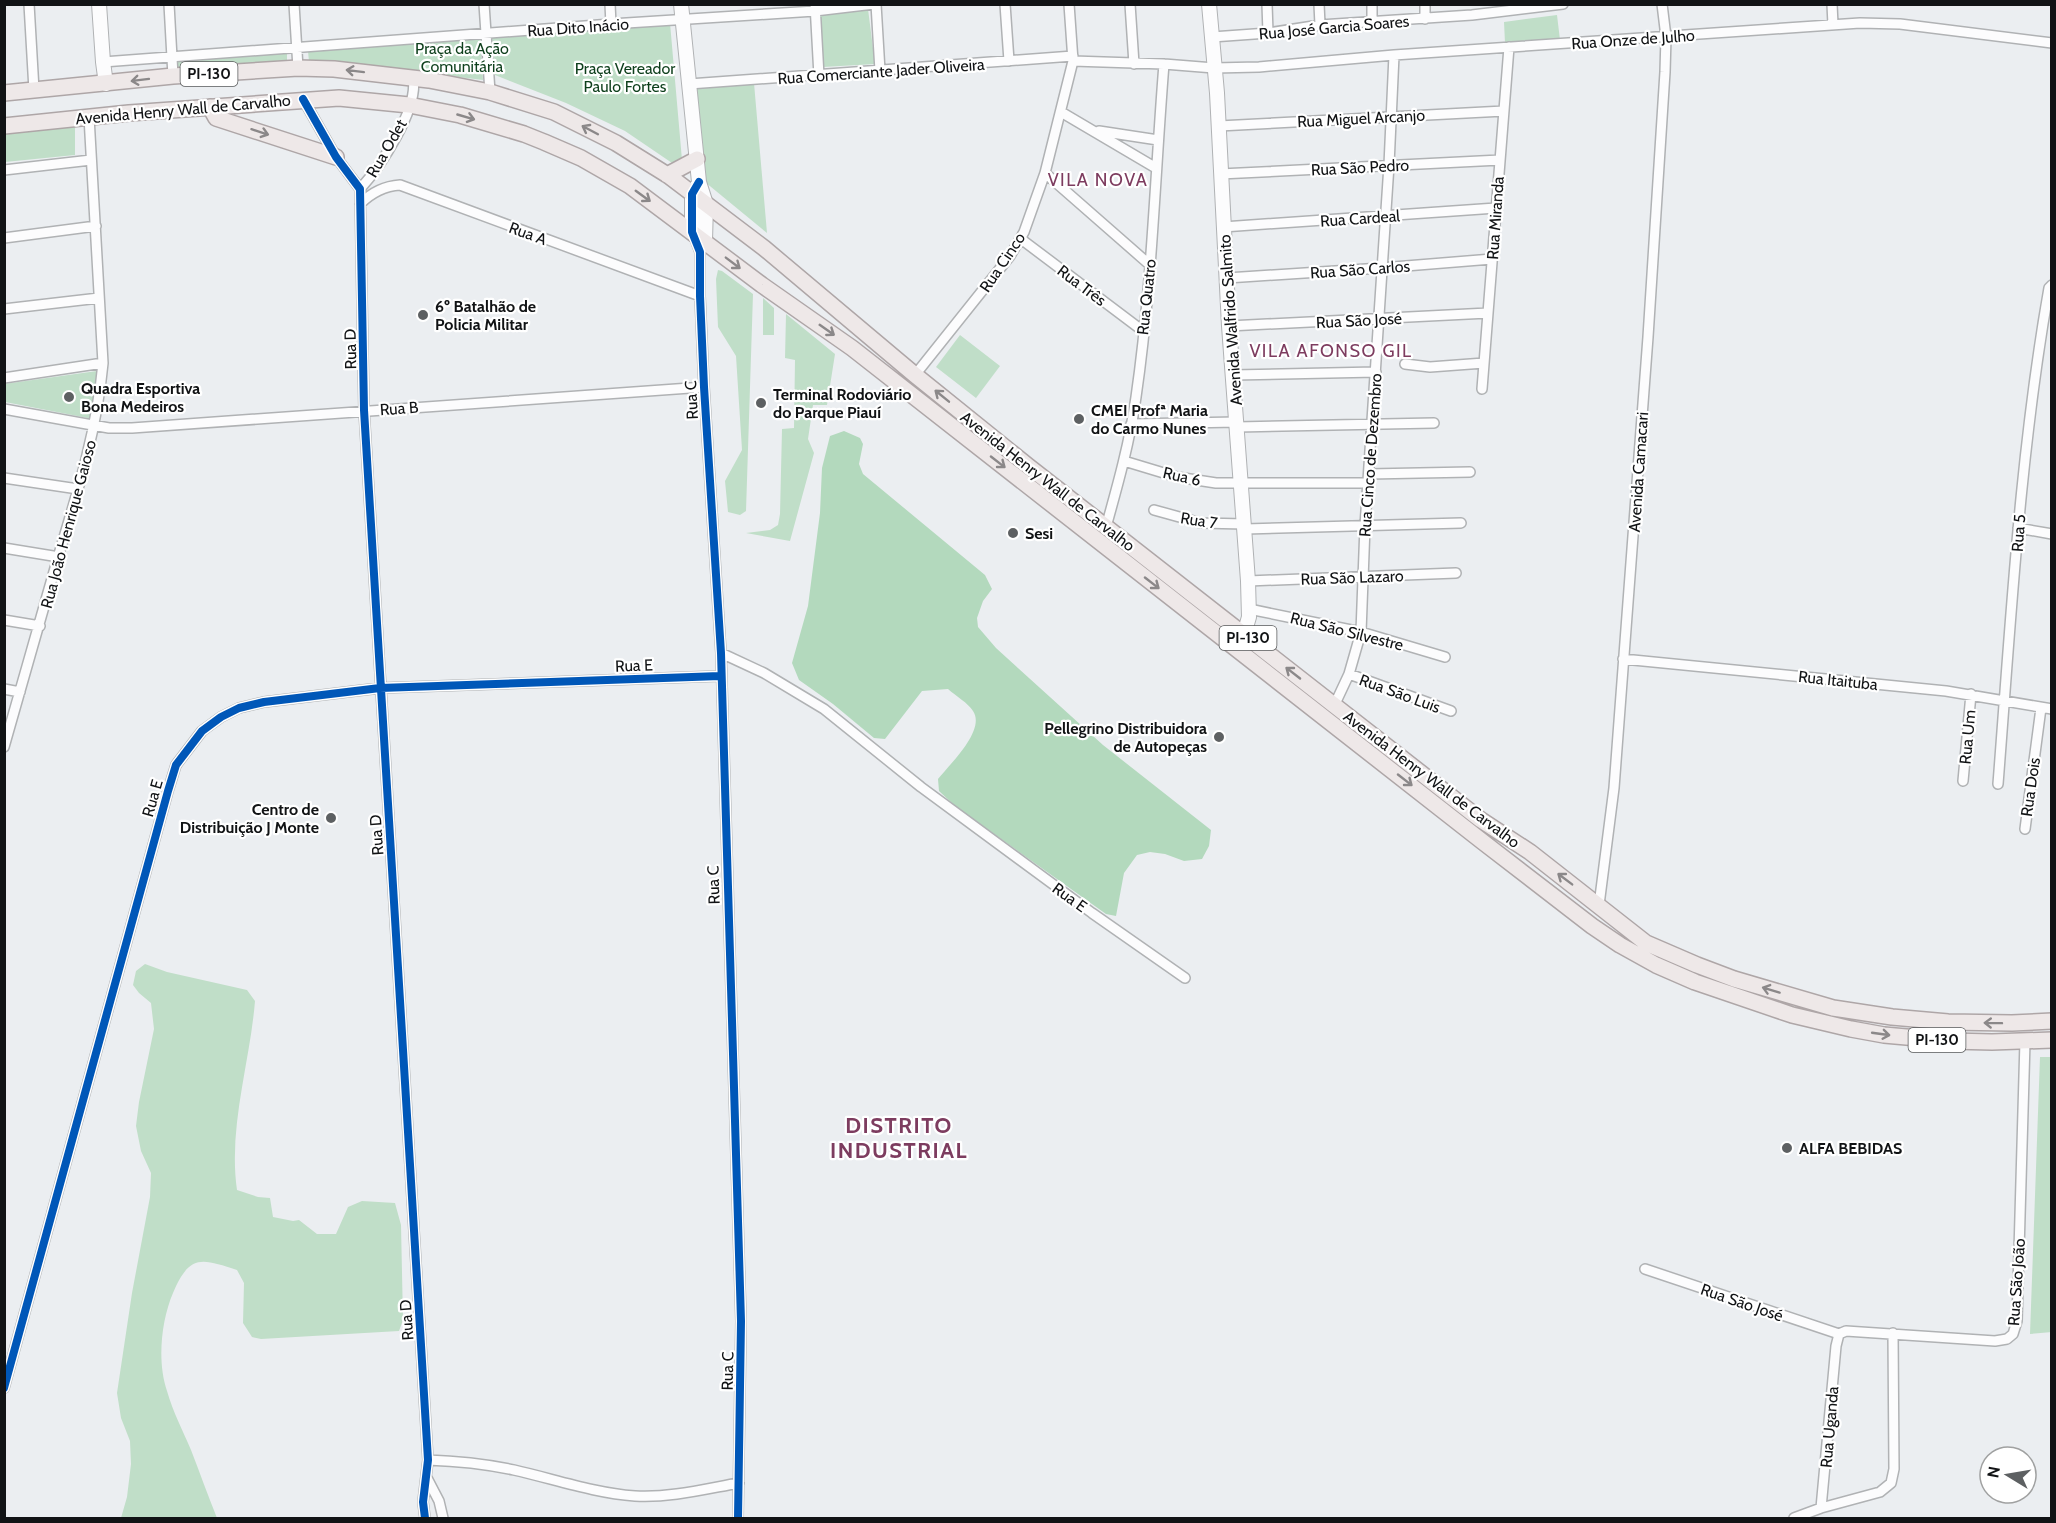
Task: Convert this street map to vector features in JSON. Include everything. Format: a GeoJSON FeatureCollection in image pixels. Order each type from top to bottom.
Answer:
{"type":"FeatureCollection","features":[{"type":"Feature","properties":{"kind":"main road","name":"Avenida Henry Wall de Carvalho"},"geometry":{"type":"LineString","coordinates":[[4,93],[173,76],[298,68],[334,69],[413,78],[490,92],[554,112],[616,143],[667,175],[696,188],[706,204],[830,303],[915,375],[1244,634],[1311,697],[1523,872],[1620,945],[1672,972],[1723,992],[1792,1015],[1842,1028],[1884,1035],[1951,1041],[2052,1040]]}},
{"type":"Feature","properties":{"kind":"main road","name":"Avenida Henry Wall de Carvalho"},"geometry":{"type":"LineString","coordinates":[[4,126],[303,99],[339,98],[409,105],[460,115],[524,134],[581,158],[630,186],[692,232],[702,247],[852,348],[1230,645],[1311,697],[1334,706],[1491,827],[1534,856],[1638,938],[1661,950],[1725,975],[1833,1008],[1923,1021],[2001,1023],[2052,1021]]}},
{"type":"Feature","properties":{"kind":"main road"},"geometry":{"type":"LineString","coordinates":[[210,107],[216,118],[336,157]]}},
{"type":"Feature","properties":{"kind":"main road"},"geometry":{"type":"LineString","coordinates":[[667,175],[697,159]]}},
{"type":"Feature","properties":{"kind":"main road"},"geometry":{"type":"LineString","coordinates":[[779,297],[798,286],[810,290],[830,303]]}},
{"type":"Feature","properties":{"kind":"main road"},"geometry":{"type":"LineString","coordinates":[[1067,516],[1076,503]]}},
{"type":"Feature","properties":{"kind":"main road"},"geometry":{"type":"LineString","coordinates":[[1230,645],[1244,634]]}},
{"type":"Feature","properties":{"kind":"main road"},"geometry":{"type":"LineString","coordinates":[[1523,872],[1526,863],[1534,856]]}},
{"type":"Feature","properties":{"kind":"main road"},"geometry":{"type":"LineString","coordinates":[[1592,926],[1602,921],[1602,908]]}},
{"type":"Feature","properties":{"kind":"main road"},"geometry":{"type":"LineString","coordinates":[[1792,1015],[1796,998]]}},
{"type":"Feature","properties":{"kind":"street"},"geometry":{"type":"LineString","coordinates":[[29,4],[34,90]]}},
{"type":"Feature","properties":{"kind":"street"},"geometry":{"type":"LineString","coordinates":[[99,4],[106,84]]}},
{"type":"Feature","properties":{"kind":"street"},"geometry":{"type":"LineString","coordinates":[[169,4],[173,76]]}},
{"type":"Feature","properties":{"kind":"street"},"geometry":{"type":"LineString","coordinates":[[294,4],[298,68]]}},
{"type":"Feature","properties":{"kind":"street"},"geometry":{"type":"LineString","coordinates":[[484,4],[490,92]]}},
{"type":"Feature","properties":{"kind":"street"},"geometry":{"type":"LineString","coordinates":[[610,4],[611,24]]}},
{"type":"Feature","properties":{"kind":"street"},"geometry":{"type":"LineString","coordinates":[[681,4],[697,159],[692,232]]}},
{"type":"Feature","properties":{"kind":"street"},"geometry":{"type":"LineString","coordinates":[[750,4],[750,16]]}},
{"type":"Feature","properties":{"kind":"street"},"geometry":{"type":"LineString","coordinates":[[875,4],[880,71]]}},
{"type":"Feature","properties":{"kind":"street","name":"Rua Dito Inácio"},"geometry":{"type":"LineString","coordinates":[[103,62],[611,24],[750,16],[875,4]]}},
{"type":"Feature","properties":{"kind":"street"},"geometry":{"type":"LineString","coordinates":[[1005,4],[1009,62]]}},
{"type":"Feature","properties":{"kind":"street","name":"Rua Cinco"},"geometry":{"type":"LineString","coordinates":[[915,375],[1021,239],[1045,173],[1073,59],[1069,4]]}},
{"type":"Feature","properties":{"kind":"street"},"geometry":{"type":"LineString","coordinates":[[1130,4],[1134,64]]}},
{"type":"Feature","properties":{"kind":"street","name":"Avenida Walfrido Salmito"},"geometry":{"type":"LineString","coordinates":[[1209,4],[1245,527],[1249,622],[1244,634]]}},
{"type":"Feature","properties":{"kind":"street"},"geometry":{"type":"LineString","coordinates":[[1267,4],[1268,33]]}},
{"type":"Feature","properties":{"kind":"street"},"geometry":{"type":"LineString","coordinates":[[1319,4],[1320,25]]}},
{"type":"Feature","properties":{"kind":"street"},"geometry":{"type":"LineString","coordinates":[[1372,4],[1372,22]]}},
{"type":"Feature","properties":{"kind":"street"},"geometry":{"type":"LineString","coordinates":[[1425,4],[1425,18]]}},
{"type":"Feature","properties":{"kind":"street"},"geometry":{"type":"LineString","coordinates":[[1472,15],[1473,4]]}},
{"type":"Feature","properties":{"kind":"street","name":"Rua José Garcia Soares"},"geometry":{"type":"LineString","coordinates":[[1212,37],[1268,33],[1320,25],[1472,15],[1520,7],[1563,4]]}},
{"type":"Feature","properties":{"kind":"street","name":"Avenida Camacari"},"geometry":{"type":"LineString","coordinates":[[1602,908],[1614,788],[1647,348],[1666,37],[1662,4]]}},
{"type":"Feature","properties":{"kind":"street"},"geometry":{"type":"LineString","coordinates":[[1832,4],[1833,25]]}},
{"type":"Feature","properties":{"kind":"street"},"geometry":{"type":"LineString","coordinates":[[815,8],[819,76]]}},
{"type":"Feature","properties":{"kind":"street","name":"Rua Onze de Julho"},"geometry":{"type":"LineString","coordinates":[[1214,68],[1258,67],[1394,55],[1833,25],[1900,24],[2052,43]]}},
{"type":"Feature","properties":{"kind":"street","name":"Rua Miranda"},"geometry":{"type":"LineString","coordinates":[[1482,389],[1509,47]]}},
{"type":"Feature","properties":{"kind":"street","name":"Rua Cinco de Dezembro"},"geometry":{"type":"LineString","coordinates":[[1334,706],[1349,674],[1361,632],[1365,526],[1386,216],[1394,55]]}},
{"type":"Feature","properties":{"kind":"street","name":"Rua Comerciante Jader Oliveira"},"geometry":{"type":"LineString","coordinates":[[689,84],[1073,59],[1214,68]]}},
{"type":"Feature","properties":{"kind":"street","name":"Rua Quatro"},"geometry":{"type":"LineString","coordinates":[[1106,527],[1124,460],[1136,398],[1150,265],[1164,64]]}},
{"type":"Feature","properties":{"kind":"street","name":"Rua Odet"},"geometry":{"type":"LineString","coordinates":[[360,189],[372,176],[403,124],[413,95],[413,78]]}},
{"type":"Feature","properties":{"kind":"street"},"geometry":{"type":"LineString","coordinates":[[303,99],[336,157],[360,189]]}},
{"type":"Feature","properties":{"kind":"street","name":"Rua Miguel Arcanjo"},"geometry":{"type":"LineString","coordinates":[[1219,126],[1504,111]]}},
{"type":"Feature","properties":{"kind":"street"},"geometry":{"type":"LineString","coordinates":[[1061,112],[1156,168]]}},
{"type":"Feature","properties":{"kind":"street","name":"Rua João Henrique Gaioso"},"geometry":{"type":"LineString","coordinates":[[4,747],[78,489],[100,394],[103,363],[89,117]]}},
{"type":"Feature","properties":{"kind":"street"},"geometry":{"type":"LineString","coordinates":[[1094,130],[1158,140]]}},
{"type":"Feature","properties":{"kind":"street"},"geometry":{"type":"LineString","coordinates":[[4,170],[91,160]]}},
{"type":"Feature","properties":{"kind":"street","name":"Rua São Pedro"},"geometry":{"type":"LineString","coordinates":[[1220,174],[1500,160]]}},
{"type":"Feature","properties":{"kind":"street"},"geometry":{"type":"LineString","coordinates":[[1045,173],[1150,265]]}},
{"type":"Feature","properties":{"kind":"street","name":"Rua A"},"geometry":{"type":"LineString","coordinates":[[360,204],[377,191],[388,186],[400,185],[700,296]]}},
{"type":"Feature","properties":{"kind":"street","name":"Rua D"},"geometry":{"type":"LineString","coordinates":[[360,189],[364,410],[428,1460],[423,1502],[424,1518]]}},
{"type":"Feature","properties":{"kind":"street"},"geometry":{"type":"LineString","coordinates":[[702,247],[706,204]]}},
{"type":"Feature","properties":{"kind":"street","name":"Rua Cardeal"},"geometry":{"type":"LineString","coordinates":[[1223,227],[1496,208]]}},
{"type":"Feature","properties":{"kind":"street"},"geometry":{"type":"LineString","coordinates":[[4,238],[96,226]]}},
{"type":"Feature","properties":{"kind":"street","name":"Rua Três"},"geometry":{"type":"LineString","coordinates":[[1021,239],[1143,331]]}},
{"type":"Feature","properties":{"kind":"street","name":"Rua C"},"geometry":{"type":"LineString","coordinates":[[702,247],[700,296],[720,652],[741,1321],[738,1518]]}},
{"type":"Feature","properties":{"kind":"street","name":"Rua São Carlos"},"geometry":{"type":"LineString","coordinates":[[1227,278],[1492,259]]}},
{"type":"Feature","properties":{"kind":"street","name":"Rua 5"},"geometry":{"type":"LineString","coordinates":[[1998,784],[2019,528],[2040,342],[2049,288],[2052,285]]}},
{"type":"Feature","properties":{"kind":"street"},"geometry":{"type":"LineString","coordinates":[[4,309],[99,298]]}},
{"type":"Feature","properties":{"kind":"street","name":"Rua São José"},"geometry":{"type":"LineString","coordinates":[[1230,326],[1488,313]]}},
{"type":"Feature","properties":{"kind":"street"},"geometry":{"type":"LineString","coordinates":[[4,378],[103,363]]}},
{"type":"Feature","properties":{"kind":"street"},"geometry":{"type":"LineString","coordinates":[[1405,364],[1430,367],[1484,363]]}},
{"type":"Feature","properties":{"kind":"street"},"geometry":{"type":"LineString","coordinates":[[1233,375],[1376,372]]}},
{"type":"Feature","properties":{"kind":"street","name":"Rua B"},"geometry":{"type":"LineString","coordinates":[[4,409],[94,426],[132,428],[704,387]]}},
{"type":"Feature","properties":{"kind":"street"},"geometry":{"type":"LineString","coordinates":[[1131,424],[1434,423]]}},
{"type":"Feature","properties":{"kind":"street","name":"Rua 6"},"geometry":{"type":"LineString","coordinates":[[1124,460],[1192,480],[1227,484],[1369,479],[1470,472]]}},
{"type":"Feature","properties":{"kind":"street"},"geometry":{"type":"LineString","coordinates":[[4,478],[78,489]]}},
{"type":"Feature","properties":{"kind":"street","name":"Rua 7"},"geometry":{"type":"LineString","coordinates":[[1154,510],[1201,523],[1245,527],[1461,523]]}},
{"type":"Feature","properties":{"kind":"street"},"geometry":{"type":"LineString","coordinates":[[2019,528],[2052,534]]}},
{"type":"Feature","properties":{"kind":"street"},"geometry":{"type":"LineString","coordinates":[[4,548],[58,557]]}},
{"type":"Feature","properties":{"kind":"street","name":"Rua São Lazaro"},"geometry":{"type":"LineString","coordinates":[[1248,581],[1456,573]]}},
{"type":"Feature","properties":{"kind":"street","name":"Rua São Silvestre"},"geometry":{"type":"LineString","coordinates":[[1249,609],[1361,632],[1445,657]]}},
{"type":"Feature","properties":{"kind":"street"},"geometry":{"type":"LineString","coordinates":[[4,620],[40,626]]}},
{"type":"Feature","properties":{"kind":"street","name":"Rua E"},"geometry":{"type":"LineString","coordinates":[[720,652],[764,672],[824,709],[921,787],[1092,913],[1185,978]]}},
{"type":"Feature","properties":{"kind":"street","name":"Rua Itaituba"},"geometry":{"type":"LineString","coordinates":[[1623,659],[1971,694],[2052,709]]}},
{"type":"Feature","properties":{"kind":"street","name":"Rua São Luis"},"geometry":{"type":"LineString","coordinates":[[1349,674],[1451,711]]}},
{"type":"Feature","properties":{"kind":"street","name":"Rua E"},"geometry":{"type":"LineString","coordinates":[[4,1388],[176,765],[202,731],[221,717],[239,708],[264,702],[380,688],[720,676]]}},
{"type":"Feature","properties":{"kind":"street"},"geometry":{"type":"LineString","coordinates":[[4,689],[20,692]]}},
{"type":"Feature","properties":{"kind":"street","name":"Rua Um"},"geometry":{"type":"LineString","coordinates":[[1963,781],[1971,694]]}},
{"type":"Feature","properties":{"kind":"street","name":"Rua Dois"},"geometry":{"type":"LineString","coordinates":[[2025,830],[2041,708]]}},
{"type":"Feature","properties":{"kind":"street","name":"Rua São João"},"geometry":{"type":"LineString","coordinates":[[1839,1334],[1846,1331],[1893,1333],[1995,1341],[2007,1339],[2015,1330],[2025,1041]]}},
{"type":"Feature","properties":{"kind":"street","name":"Rua São José"},"geometry":{"type":"LineString","coordinates":[[1645,1269],[1839,1334]]}},
{"type":"Feature","properties":{"kind":"street"},"geometry":{"type":"LineString","coordinates":[[1794,1518],[1880,1492],[1891,1483],[1894,1469],[1893,1333]]}},
{"type":"Feature","properties":{"kind":"street","name":"Rua Uganda"},"geometry":{"type":"LineString","coordinates":[[1821,1508],[1839,1334]]}},
{"type":"Feature","properties":{"kind":"street"},"geometry":{"type":"LineString","coordinates":[[428,1460],[512,1469],[603,1491],[635,1496],[680,1494],[739,1483]]}},
{"type":"Feature","properties":{"kind":"street"},"geometry":{"type":"LineString","coordinates":[[427,1478],[439,1501],[443,1518]]}},
{"type":"Feature","properties":{"kind":"green space"},"geometry":{"type":"Polygon","coordinates":[[[868,9],[875,64],[823,67],[819,14],[868,9]]]}},
{"type":"Feature","properties":{"kind":"green space"},"geometry":{"type":"Polygon","coordinates":[[[1557,15],[1560,40],[1505,43],[1504,22],[1557,15]]]}},
{"type":"Feature","properties":{"kind":"green space","name":"Praça Vereador Paulo Fortes"},"geometry":{"type":"Polygon","coordinates":[[[670,23],[682,160],[675,165],[625,131],[566,103],[495,75],[492,37],[670,23]]]}},
{"type":"Feature","properties":{"kind":"green space","name":"Praça da Ação Comunitária"},"geometry":{"type":"Polygon","coordinates":[[[480,37],[483,80],[345,63],[309,62],[308,51],[480,37]]]}},
{"type":"Feature","properties":{"kind":"green space"},"geometry":{"type":"Polygon","coordinates":[[[287,50],[287,62],[178,71],[176,58],[287,50]]]}},
{"type":"Feature","properties":{"kind":"green space"},"geometry":{"type":"Polygon","coordinates":[[[754,83],[767,233],[705,182],[696,86],[754,83]]]}},
{"type":"Feature","properties":{"kind":"green space"},"geometry":{"type":"Polygon","coordinates":[[[75,121],[75,155],[5,162],[4,129],[75,121]]]}},
{"type":"Feature","properties":{"kind":"green space"},"geometry":{"type":"Polygon","coordinates":[[[718,270],[753,294],[746,511],[740,515],[728,512],[725,481],[742,450],[736,356],[718,327],[716,279],[718,270]]]}},
{"type":"Feature","properties":{"kind":"green space"},"geometry":{"type":"Polygon","coordinates":[[[763,298],[774,308],[774,335],[763,335],[763,298]]]}},
{"type":"Feature","properties":{"kind":"green space"},"geometry":{"type":"Polygon","coordinates":[[[786,314],[835,354],[827,405],[813,405],[808,439],[814,453],[790,541],[746,533],[770,530],[778,525],[782,429],[794,428],[795,360],[785,358],[786,314]]]}},
{"type":"Feature","properties":{"kind":"green space"},"geometry":{"type":"Polygon","coordinates":[[[960,335],[1000,366],[976,398],[936,367],[960,335]]]}},
{"type":"Feature","properties":{"kind":"green space"},"geometry":{"type":"Polygon","coordinates":[[[97,371],[93,419],[5,402],[4,384],[97,371]]]}},
{"type":"Feature","properties":{"kind":"green space"},"geometry":{"type":"Polygon","coordinates":[[[844,431],[860,438],[863,444],[859,464],[863,474],[985,575],[992,589],[983,601],[977,618],[978,627],[996,648],[1103,745],[1211,830],[1209,846],[1202,859],[1184,861],[1165,854],[1150,852],[1137,855],[1124,873],[1116,916],[1106,914],[955,806],[939,791],[938,779],[971,737],[976,719],[971,708],[948,689],[922,691],[885,739],[874,738],[833,704],[799,680],[792,663],[808,606],[820,513],[822,468],[830,436],[844,431]]]}},
{"type":"Feature","properties":{"kind":"green space"},"geometry":{"type":"Polygon","coordinates":[[[145,964],[167,972],[247,990],[255,1001],[237,1119],[235,1166],[237,1190],[258,1197],[270,1198],[273,1217],[299,1220],[317,1234],[336,1234],[348,1207],[362,1201],[395,1203],[401,1225],[403,1320],[399,1331],[261,1339],[252,1337],[243,1323],[244,1283],[237,1270],[215,1263],[198,1262],[191,1265],[179,1280],[169,1304],[163,1329],[161,1355],[164,1380],[172,1406],[217,1518],[121,1518],[127,1497],[131,1464],[130,1441],[121,1418],[117,1393],[132,1293],[150,1197],[151,1173],[141,1151],[136,1126],[154,1029],[151,1003],[133,985],[136,971],[145,964]]]}},
{"type":"Feature","properties":{"kind":"green space"},"geometry":{"type":"Polygon","coordinates":[[[2040,1057],[2051,1057],[2052,1332],[2030,1334],[2040,1057]]]}},
{"type":"Feature","properties":{"kind":"cycle path"},"geometry":{"type":"LineString","coordinates":[[303,99],[336,157],[360,189],[364,410],[428,1460],[423,1502],[425,1518]]}},
{"type":"Feature","properties":{"kind":"cycle path"},"geometry":{"type":"LineString","coordinates":[[699,182],[692,194],[692,232],[700,252],[704,387],[721,653],[741,1321],[738,1518]]}},
{"type":"Feature","properties":{"kind":"cycle path"},"geometry":{"type":"LineString","coordinates":[[4,1388],[168,791],[176,765],[202,731],[221,717],[239,708],[264,702],[380,688],[720,676]]}},
{"type":"Feature","properties":{"kind":"place","name":"6º Batalhão de Policia Militar"},"geometry":{"type":"Point","coordinates":[423,315]}},
{"type":"Feature","properties":{"kind":"place","name":"Quadra Esportiva Bona Medeiros"},"geometry":{"type":"Point","coordinates":[69,397]}},
{"type":"Feature","properties":{"kind":"place","name":"Terminal Rodoviário do Parque Piauí"},"geometry":{"type":"Point","coordinates":[761,403]}},
{"type":"Feature","properties":{"kind":"place","name":"CMEI Profª Maria do Carmo Nunes"},"geometry":{"type":"Point","coordinates":[1079,419]}},
{"type":"Feature","properties":{"kind":"place","name":"Sesi"},"geometry":{"type":"Point","coordinates":[1013,533]}},
{"type":"Feature","properties":{"kind":"place","name":"Pellegrino Distribuidora de Autopeças"},"geometry":{"type":"Point","coordinates":[1219,737]}},
{"type":"Feature","properties":{"kind":"place","name":"Centro de Distribuição J Monte"},"geometry":{"type":"Point","coordinates":[331,818]}},
{"type":"Feature","properties":{"kind":"place","name":"ALFA BEBIDAS"},"geometry":{"type":"Point","coordinates":[1787,1148]}},
{"type":"Feature","properties":{"kind":"district","name":"VILA NOVA"},"geometry":{"type":"Point","coordinates":[1098,180]}},
{"type":"Feature","properties":{"kind":"district","name":"VILA AFONSO GIL"},"geometry":{"type":"Point","coordinates":[1331,351]}},
{"type":"Feature","properties":{"kind":"district","name":"DISTRITO INDUSTRIAL"},"geometry":{"type":"Point","coordinates":[899,1138]}}]}
